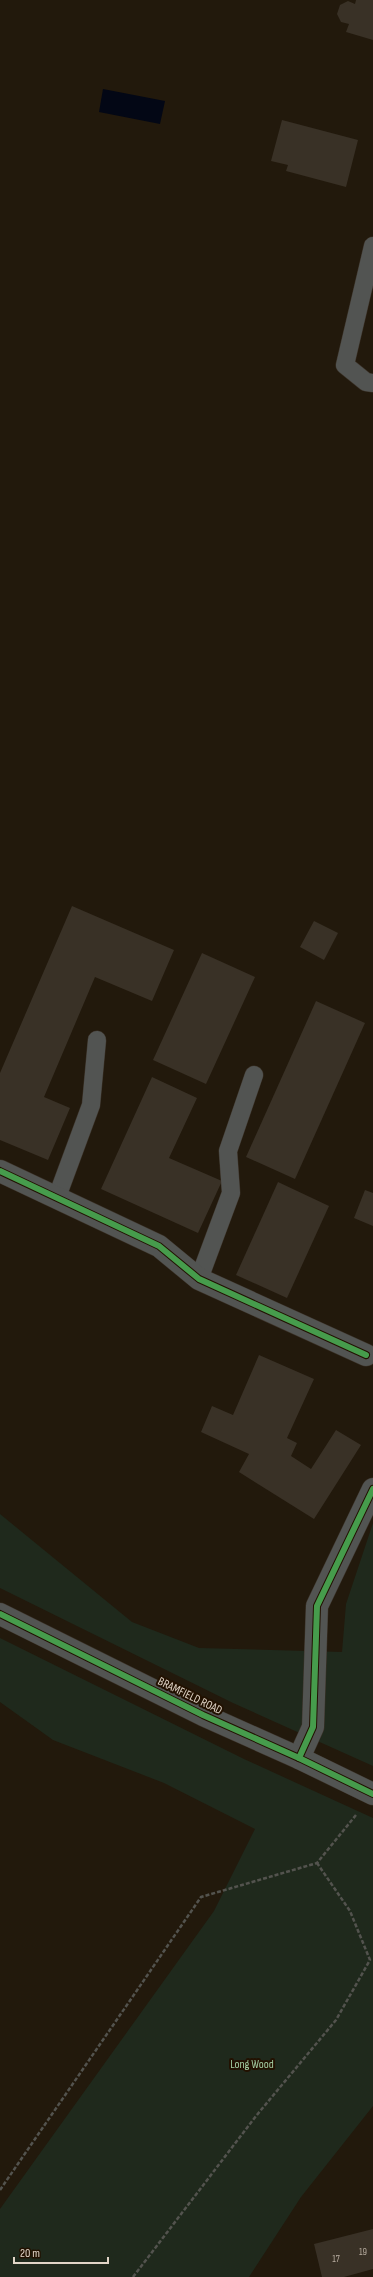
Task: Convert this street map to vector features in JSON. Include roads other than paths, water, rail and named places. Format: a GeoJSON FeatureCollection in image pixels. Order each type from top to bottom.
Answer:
{"type":"FeatureCollection","features":[{"type":"Feature","properties":{"kind":"street"},"geometry":{"type":"LineString","coordinates":[[0,1171],[159,1246],[199,1279],[366,1355]]}},
{"type":"Feature","properties":{"kind":"street"},"geometry":{"type":"LineString","coordinates":[[299,1758],[313,1728],[317,1606],[373,1489]]}},
{"type":"Feature","properties":{"kind":"street","name":"BRAMFIELD ROAD"},"geometry":{"type":"LineString","coordinates":[[0,1614],[203,1715],[299,1758],[373,1794]]}},
{"type":"Feature","properties":{"kind":"lane"},"geometry":{"type":"LineString","coordinates":[[373,246],[345,365],[366,382],[373,383]]}},
{"type":"Feature","properties":{"kind":"lane"},"geometry":{"type":"LineString","coordinates":[[56,1197],[91,1105],[97,1040]]}},
{"type":"Feature","properties":{"kind":"lane"},"geometry":{"type":"LineString","coordinates":[[199,1279],[231,1193],[228,1151],[254,1075]]}},
{"type":"Feature","properties":{"kind":"park label","name":"Long Wood"},"geometry":{"type":"Point","coordinates":[252,2064]}}]}
